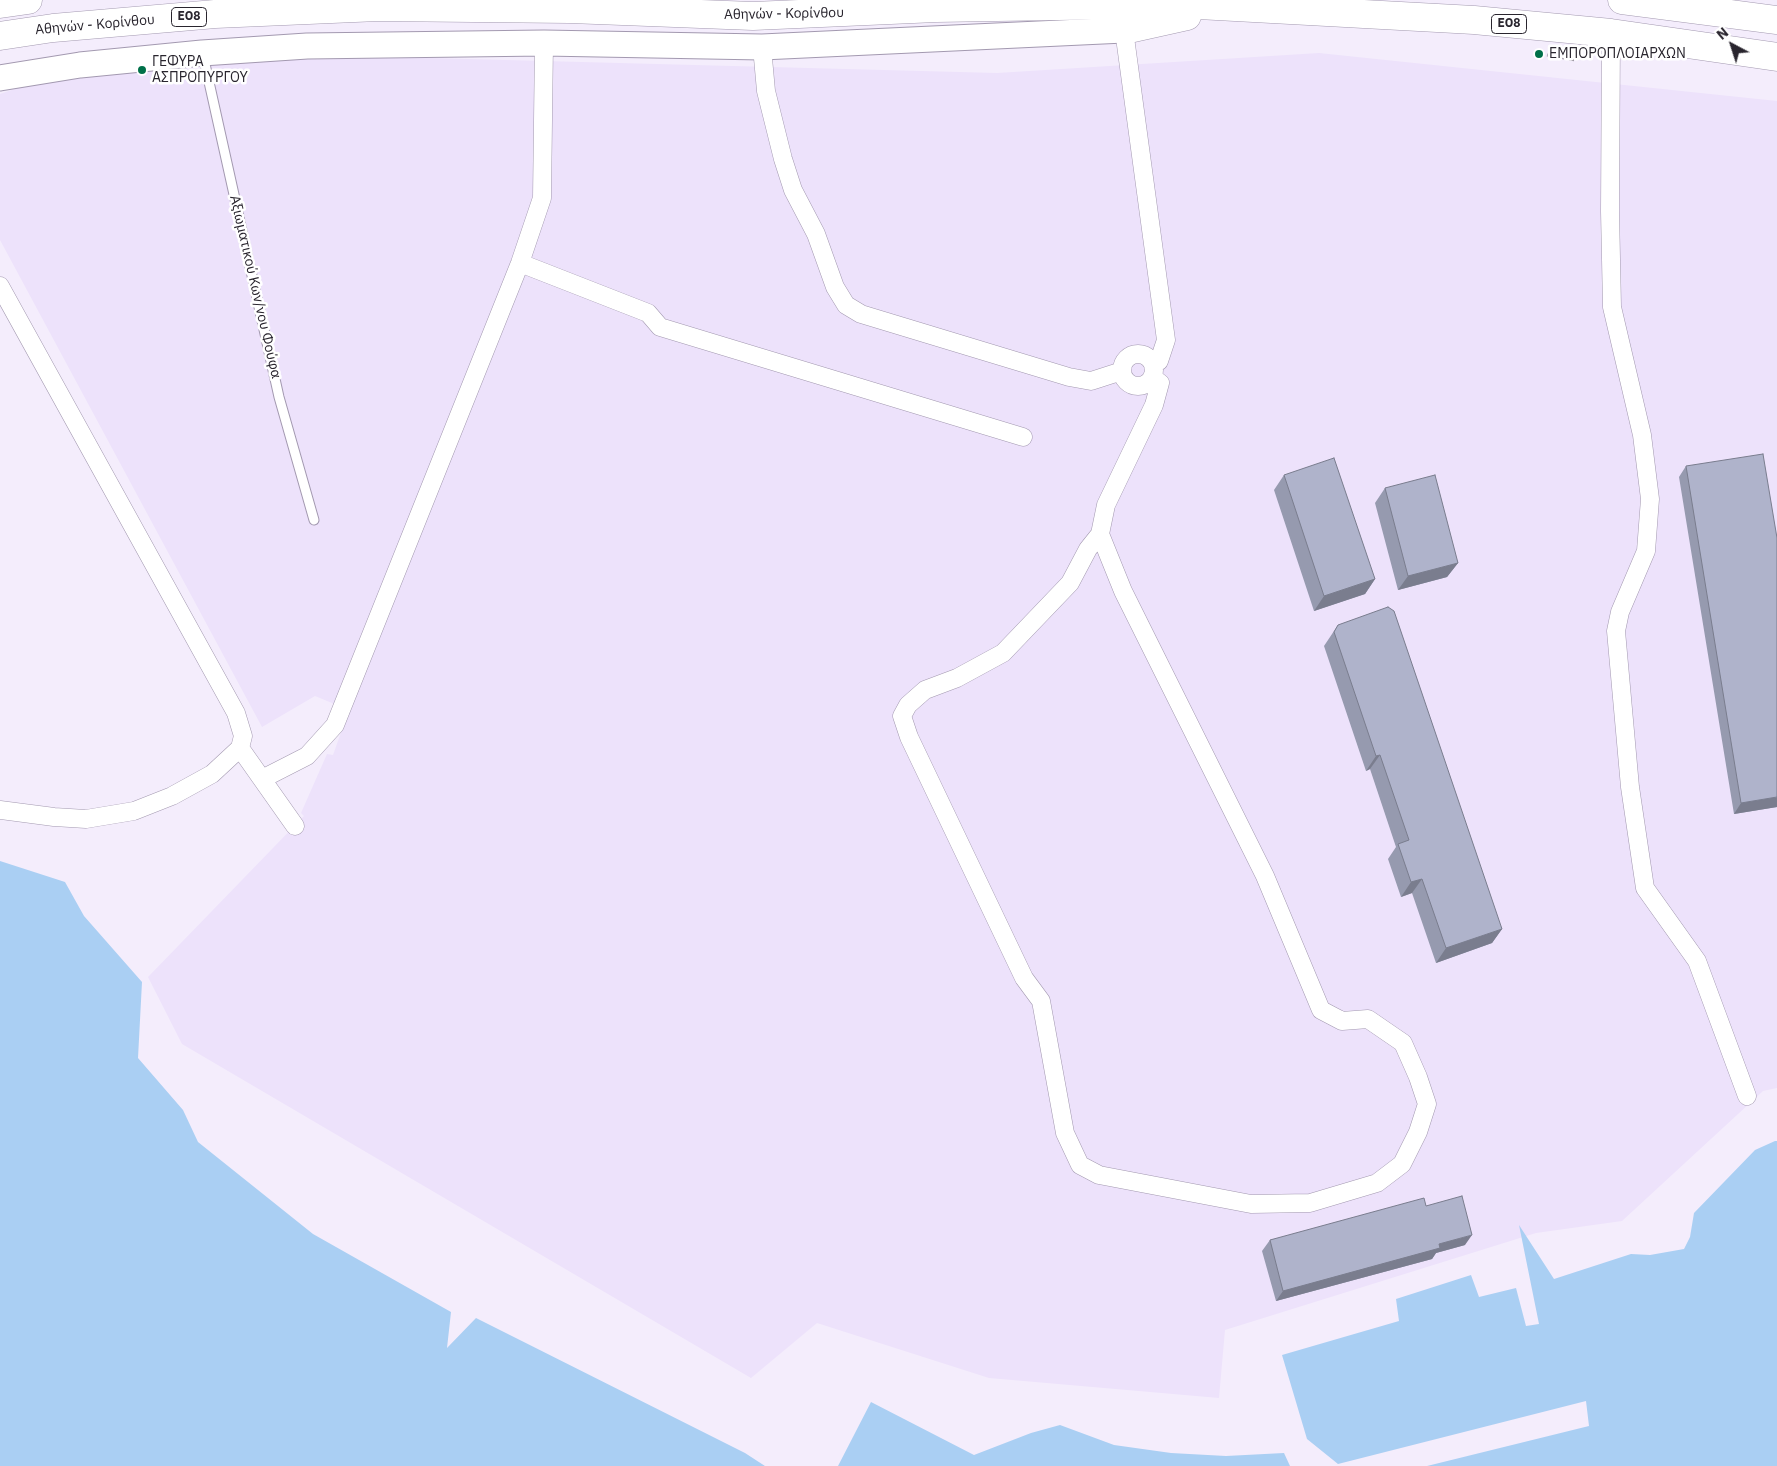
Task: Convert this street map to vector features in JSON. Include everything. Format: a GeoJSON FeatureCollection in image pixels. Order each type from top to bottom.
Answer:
{"type":"FeatureCollection","features":[{"type":"Feature","properties":{"kind":"highway"},"geometry":{"type":"LineString","coordinates":[[0,4],[28,0]]}},
{"type":"Feature","properties":{"kind":"highway"},"geometry":{"type":"LineString","coordinates":[[1622,0],[1777,20]]}},
{"type":"Feature","properties":{"kind":"highway","name":"Αθηνών - Κορίνθου"},"geometry":{"type":"LineString","coordinates":[[0,36],[53,28],[215,14],[378,7],[570,9],[753,16],[984,7],[1180,4],[1416,15],[1611,33],[1777,57]]}},
{"type":"Feature","properties":{"kind":"highway"},"geometry":{"type":"LineString","coordinates":[[1124,30],[1240,6]]}},
{"type":"Feature","properties":{"kind":"main road"},"geometry":{"type":"LineString","coordinates":[[0,78],[80,65],[202,53],[307,46],[544,42],[762,47],[1124,30]]}},
{"type":"Feature","properties":{"kind":"street"},"geometry":{"type":"LineString","coordinates":[[1100,534],[1123,591],[1265,876],[1321,1010],[1342,1021],[1368,1019],[1403,1043],[1418,1078],[1427,1104],[1418,1132],[1402,1164],[1376,1183],[1310,1203],[1251,1204],[1099,1175],[1080,1165],[1065,1133],[1041,1001],[1024,978],[913,745],[902,716],[908,705],[925,690],[957,678],[1003,653],[1070,583],[1088,549],[1100,534],[1106,505],[1154,405],[1157,369],[1166,340],[1124,30]]}},
{"type":"Feature","properties":{"kind":"street"},"geometry":{"type":"LineString","coordinates":[[1611,33],[1610,211],[1612,307],[1642,435],[1650,499],[1646,551],[1620,612],[1616,631],[1630,787],[1645,888],[1698,961],[1747,1096]]}},
{"type":"Feature","properties":{"kind":"street"},"geometry":{"type":"LineString","coordinates":[[262,779],[307,756],[334,725],[520,263],[542,198],[544,42]]}},
{"type":"Feature","properties":{"kind":"street"},"geometry":{"type":"LineString","coordinates":[[762,47],[766,91],[793,190],[816,234],[835,287],[846,305],[862,314],[1069,376],[1091,381],[1122,370]]}},
{"type":"Feature","properties":{"kind":"street"},"geometry":{"type":"LineString","coordinates":[[520,263],[648,313],[660,328],[1024,437]]}},
{"type":"Feature","properties":{"kind":"street"},"geometry":{"type":"LineString","coordinates":[[0,286],[236,713],[243,733],[240,748],[216,771],[194,786],[153,805],[101,818],[70,819],[0,810]]}},
{"type":"Feature","properties":{"kind":"street"},"geometry":{"type":"LineString","coordinates":[[1133,354],[1144,355],[1157,369],[1142,385],[1134,385],[1126,380],[1122,370],[1126,359],[1133,354]]}},
{"type":"Feature","properties":{"kind":"street"},"geometry":{"type":"LineString","coordinates":[[240,748],[295,826]]}},
{"type":"Feature","properties":{"kind":"lane","name":"Αξιωματικού Κων/νου Φούφα"},"geometry":{"type":"LineString","coordinates":[[202,53],[279,397],[314,520]]}},
{"type":"Feature","properties":{"kind":"path"},"geometry":{"type":"LineString","coordinates":[[1547,55],[1576,60]]}},
{"type":"Feature","properties":{"kind":"shaded area"},"geometry":{"type":"Polygon","coordinates":[[[1319,53],[1777,101],[1777,1088],[1763,1091],[1622,1221],[1536,1233],[1225,1330],[1219,1398],[989,1378],[817,1323],[751,1378],[182,1044],[148,977],[304,816],[301,813],[327,754],[333,755],[349,710],[315,696],[262,727],[0,240],[0,94],[35,82],[317,55],[997,73],[1319,53]]]}},
{"type":"Feature","properties":{"kind":"water"},"geometry":{"type":"Polygon","coordinates":[[[0,861],[65,882],[84,916],[142,982],[138,1058],[183,1110],[198,1142],[313,1234],[451,1312],[447,1348],[476,1318],[745,1453],[765,1466],[0,1466],[0,861]]]}},
{"type":"Feature","properties":{"kind":"water"},"geometry":{"type":"Polygon","coordinates":[[[1777,1141],[1777,1466],[1427,1466],[1589,1426],[1586,1401],[1338,1464],[1307,1439],[1282,1355],[1399,1321],[1396,1299],[1471,1275],[1479,1297],[1516,1288],[1526,1326],[1539,1324],[1519,1225],[1554,1279],[1631,1254],[1650,1255],[1684,1249],[1690,1237],[1694,1213],[1755,1150],[1777,1141]]]}},
{"type":"Feature","properties":{"kind":"water"},"geometry":{"type":"Polygon","coordinates":[[[871,1402],[974,1455],[1031,1433],[1060,1425],[1114,1445],[1171,1453],[1226,1456],[1284,1453],[1290,1466],[838,1466],[871,1402]]]}},
{"type":"Feature","properties":{"kind":"building"},"geometry":{"type":"Polygon","coordinates":[[[1763,454],[1777,538],[1777,797],[1741,803],[1686,466],[1763,454]]]}},
{"type":"Feature","properties":{"kind":"building"},"geometry":{"type":"Polygon","coordinates":[[[1334,458],[1375,579],[1324,596],[1284,475],[1334,458]]]}},
{"type":"Feature","properties":{"kind":"building"},"geometry":{"type":"Polygon","coordinates":[[[1435,475],[1458,563],[1408,576],[1385,488],[1435,475]]]}},
{"type":"Feature","properties":{"kind":"building"},"geometry":{"type":"Polygon","coordinates":[[[1388,607],[1394,611],[1502,929],[1446,948],[1422,879],[1411,882],[1398,844],[1409,840],[1380,755],[1376,756],[1334,632],[1338,625],[1388,607]]]}},
{"type":"Feature","properties":{"kind":"building"},"geometry":{"type":"Polygon","coordinates":[[[1462,1196],[1472,1235],[1439,1244],[1440,1248],[1283,1291],[1270,1240],[1424,1198],[1426,1206],[1462,1196]]]}},
{"type":"Feature","properties":{"kind":"place","name":"ΕΜΠΟΡΟΠΛΟΙΑΡΧΩΝ"},"geometry":{"type":"Point","coordinates":[1539,54]}},
{"type":"Feature","properties":{"kind":"place","name":"ΓΕΦΥΡΑ ΑΣΠΡΟΠΥΡΓΟΥ"},"geometry":{"type":"Point","coordinates":[142,70]}}]}
